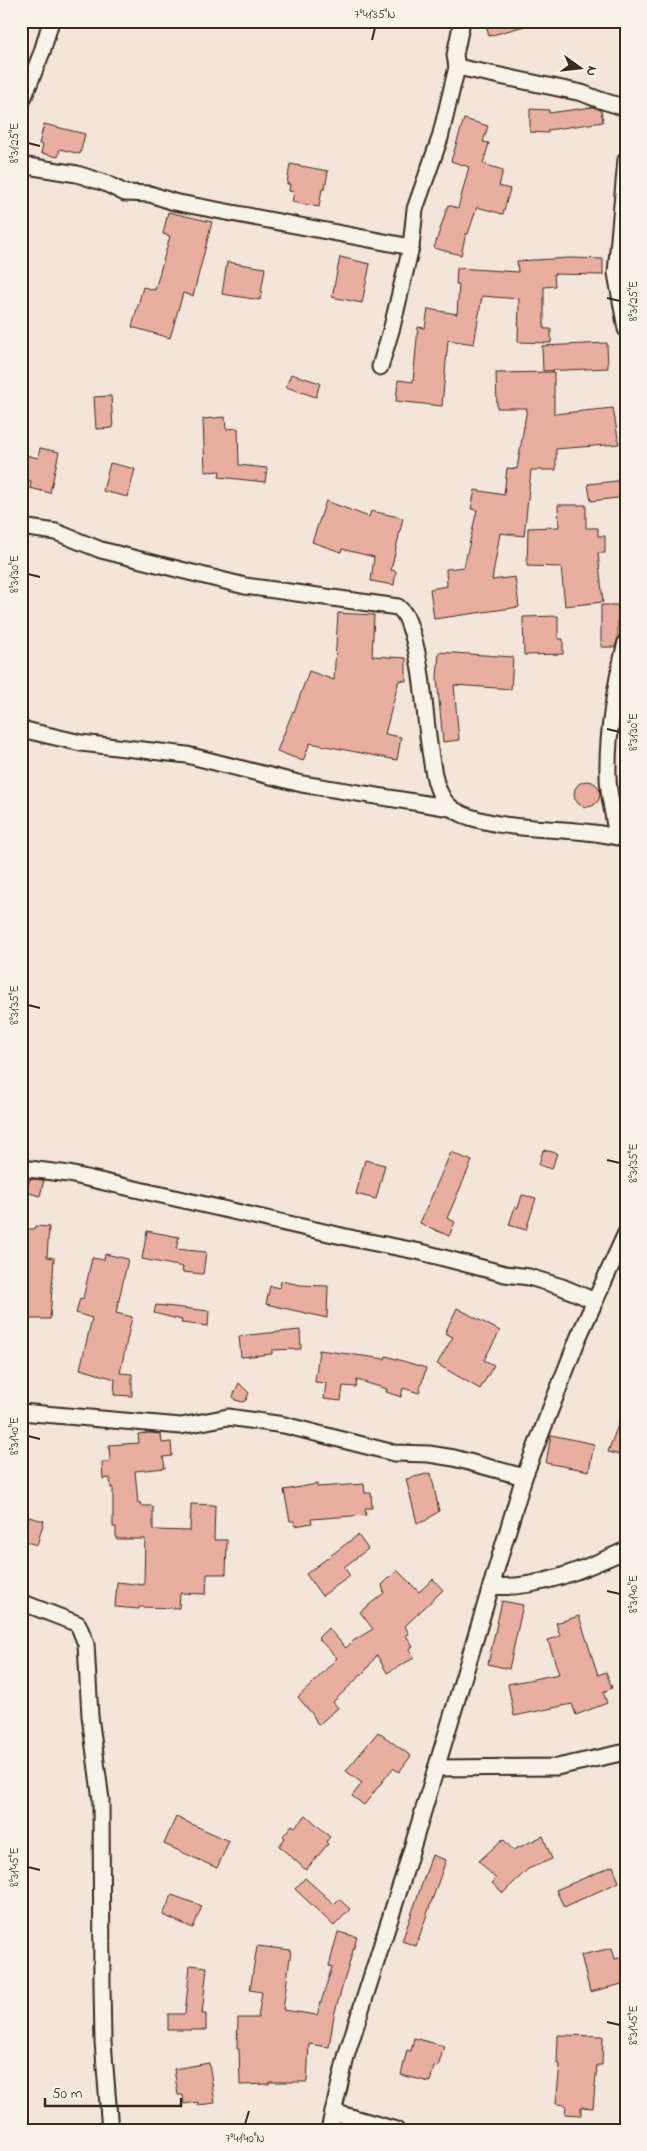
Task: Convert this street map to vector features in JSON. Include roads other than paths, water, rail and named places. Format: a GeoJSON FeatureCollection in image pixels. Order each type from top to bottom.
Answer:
{"type":"FeatureCollection","features":[{"type":"Feature","properties":{"kind":"street"},"geometry":{"type":"LineString","coordinates":[[21,104],[42,52],[51,21]]}},
{"type":"Feature","properties":{"kind":"street"},"geometry":{"type":"LineString","coordinates":[[380,367],[392,327],[410,247],[415,209],[440,138],[457,67],[455,55],[462,21]]}},
{"type":"Feature","properties":{"kind":"street"},"geometry":{"type":"LineString","coordinates":[[457,67],[582,93],[626,108]]}},
{"type":"Feature","properties":{"kind":"street"},"geometry":{"type":"LineString","coordinates":[[626,160],[616,273],[626,330]]}},
{"type":"Feature","properties":{"kind":"street"},"geometry":{"type":"LineString","coordinates":[[21,164],[77,174],[105,183],[125,193],[150,194],[174,202],[410,247]]}},
{"type":"Feature","properties":{"kind":"street"},"geometry":{"type":"LineString","coordinates":[[21,527],[56,532],[100,550],[245,586],[398,607],[404,611],[414,640],[423,688],[427,736],[436,783],[440,794],[452,808],[457,812],[483,821],[512,826],[596,832],[621,838]]}},
{"type":"Feature","properties":{"kind":"street"},"geometry":{"type":"LineString","coordinates":[[621,838],[610,807],[608,776],[609,736],[613,693],[626,642]]}},
{"type":"Feature","properties":{"kind":"street"},"geometry":{"type":"LineString","coordinates":[[21,729],[81,743],[186,755],[302,784],[452,808]]}},
{"type":"Feature","properties":{"kind":"street"},"geometry":{"type":"LineString","coordinates":[[21,1168],[69,1174],[354,1239],[421,1252],[505,1274],[529,1277],[562,1287],[595,1301]]}},
{"type":"Feature","properties":{"kind":"street"},"geometry":{"type":"LineString","coordinates":[[328,2130],[347,2052],[436,1768],[524,1477],[579,1336],[626,1233]]}},
{"type":"Feature","properties":{"kind":"street"},"geometry":{"type":"LineString","coordinates":[[21,1412],[181,1426],[228,1417],[284,1425],[394,1454],[429,1454],[454,1458],[524,1477]]}},
{"type":"Feature","properties":{"kind":"street"},"geometry":{"type":"LineString","coordinates":[[491,1586],[512,1588],[546,1580],[585,1568],[626,1550]]}},
{"type":"Feature","properties":{"kind":"street"},"geometry":{"type":"LineString","coordinates":[[21,1602],[78,1624],[86,1644],[90,1716],[101,1800],[103,2042],[110,2130]]}},
{"type":"Feature","properties":{"kind":"street"},"geometry":{"type":"LineString","coordinates":[[436,1768],[557,1768],[626,1752]]}},
{"type":"Feature","properties":{"kind":"street"},"geometry":{"type":"LineString","coordinates":[[333,2112],[396,2130]]}}]}
